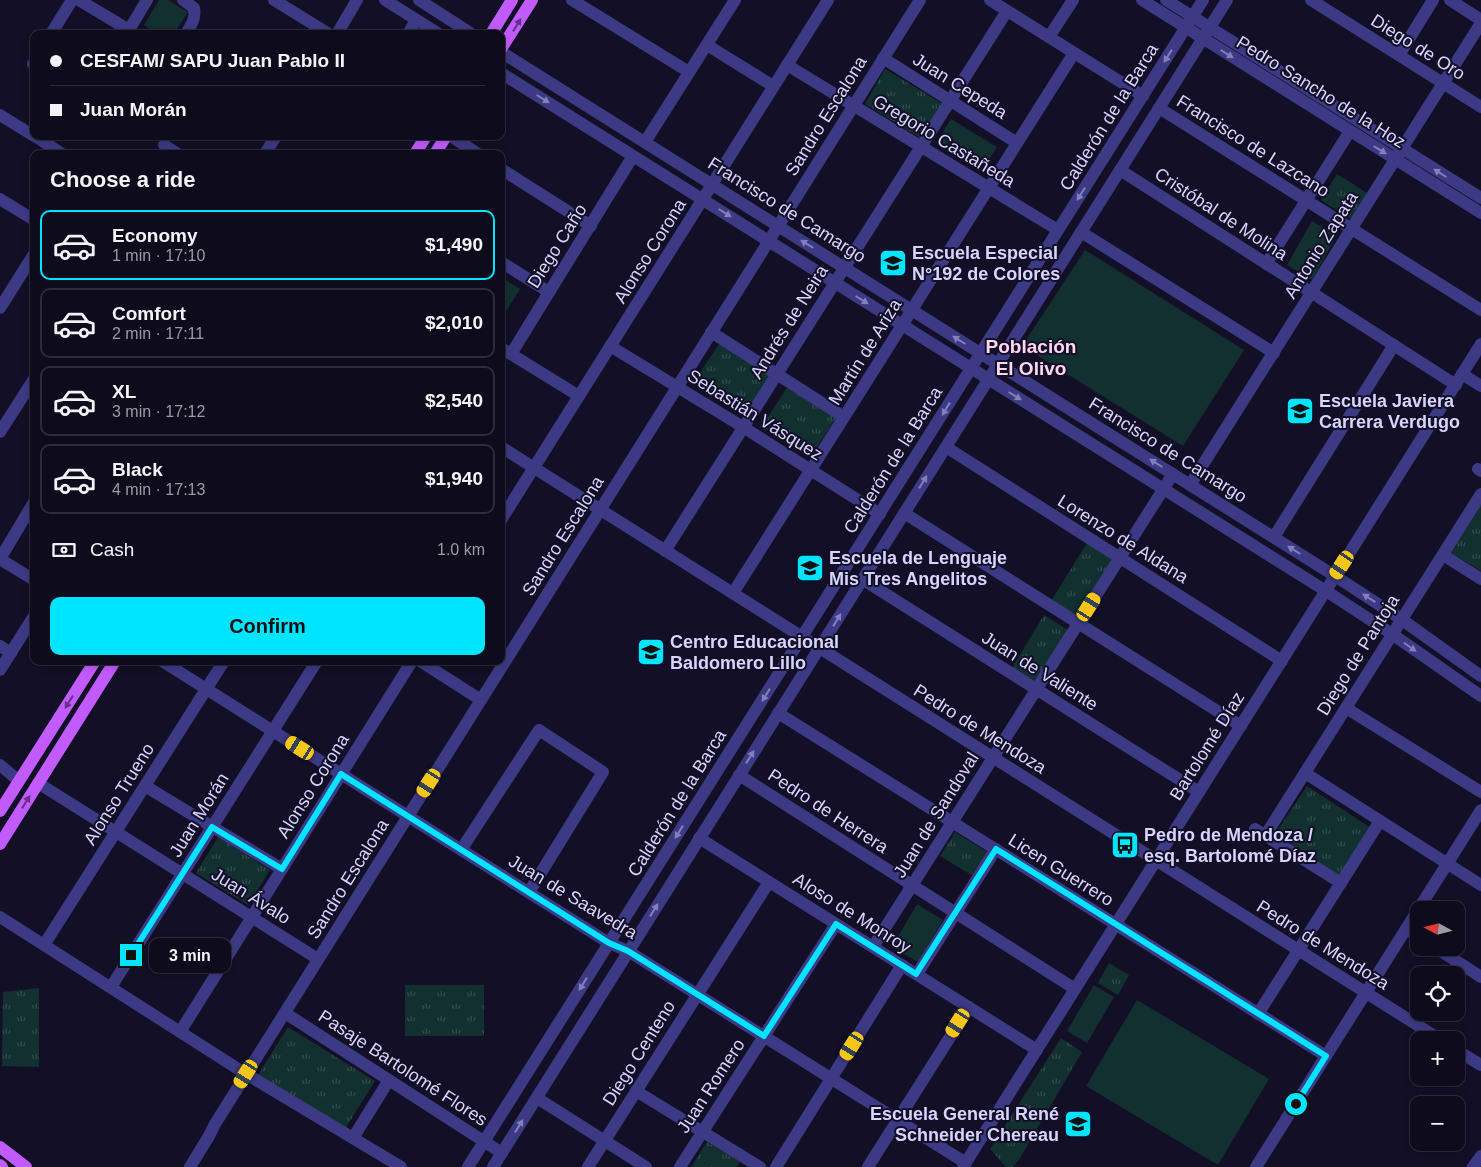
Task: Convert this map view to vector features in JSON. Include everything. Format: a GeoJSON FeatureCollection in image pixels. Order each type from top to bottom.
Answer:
{"type":"FeatureCollection","features":[{"type":"Feature","properties":{"kind":"main road"},"geometry":{"type":"LineString","coordinates":[[493,30],[512,0]]}},
{"type":"Feature","properties":{"kind":"main road"},"geometry":{"type":"LineString","coordinates":[[505,44],[532,0]]}},
{"type":"Feature","properties":{"kind":"main road"},"geometry":{"type":"LineString","coordinates":[[0,811],[92,665]]}},
{"type":"Feature","properties":{"kind":"main road"},"geometry":{"type":"LineString","coordinates":[[0,844],[112,665]]}},
{"type":"Feature","properties":{"kind":"main road"},"geometry":{"type":"LineString","coordinates":[[0,1147],[26,1167]]}},
{"type":"Feature","properties":{"kind":"street"},"geometry":{"type":"LineString","coordinates":[[53,30],[72,0]]}},
{"type":"Feature","properties":{"kind":"street"},"geometry":{"type":"LineString","coordinates":[[87,2],[121,30],[147,0]]}},
{"type":"Feature","properties":{"kind":"street"},"geometry":{"type":"LineString","coordinates":[[274,0],[323,30]]}},
{"type":"Feature","properties":{"kind":"street"},"geometry":{"type":"LineString","coordinates":[[339,30],[357,0]]}},
{"type":"Feature","properties":{"kind":"street"},"geometry":{"type":"LineString","coordinates":[[385,0],[432,30]]}},
{"type":"Feature","properties":{"kind":"street"},"geometry":{"type":"LineString","coordinates":[[418,0],[434,4],[467,30]]}},
{"type":"Feature","properties":{"kind":"street"},"geometry":{"type":"LineString","coordinates":[[572,0],[689,72]]}},
{"type":"Feature","properties":{"kind":"street","name":"Alonso Corona"},"geometry":{"type":"LineString","coordinates":[[505,514],[828,0]]}},
{"type":"Feature","properties":{"kind":"street","name":"Sandro Escalona"},"geometry":{"type":"LineString","coordinates":[[505,662],[920,0]]}},
{"type":"Feature","properties":{"kind":"street"},"geometry":{"type":"LineString","coordinates":[[990,0],[1143,96]]}},
{"type":"Feature","properties":{"kind":"street"},"geometry":{"type":"LineString","coordinates":[[1049,37],[1073,0]]}},
{"type":"Feature","properties":{"kind":"street","name":"Pedro Sancho de la Hoz"},"geometry":{"type":"LineString","coordinates":[[1142,0],[1189,22],[1399,154],[1481,213]]}},
{"type":"Feature","properties":{"kind":"street","name":"Pedro Sancho de la Hoz"},"geometry":{"type":"LineString","coordinates":[[1166,0],[1189,22]]}},
{"type":"Feature","properties":{"kind":"street","name":"Calderón de la Barca"},"geometry":{"type":"LineString","coordinates":[[468,1167],[1203,0]]}},
{"type":"Feature","properties":{"kind":"street"},"geometry":{"type":"LineString","coordinates":[[493,1167],[1227,0]]}},
{"type":"Feature","properties":{"kind":"street","name":"Diego de Oro"},"geometry":{"type":"LineString","coordinates":[[1311,0],[1481,107]]}},
{"type":"Feature","properties":{"kind":"street"},"geometry":{"type":"LineString","coordinates":[[1399,55],[1433,0]]}},
{"type":"Feature","properties":{"kind":"street"},"geometry":{"type":"LineString","coordinates":[[1450,0],[1481,22]]}},
{"type":"Feature","properties":{"kind":"street"},"geometry":{"type":"LineString","coordinates":[[645,142],[706,45],[731,1]]}},
{"type":"Feature","properties":{"kind":"street"},"geometry":{"type":"LineString","coordinates":[[187,2],[194,8],[195,14],[194,22],[189,30]]}},
{"type":"Feature","properties":{"kind":"street","name":"Andrés de Neira"},"geometry":{"type":"LineString","coordinates":[[665,550],[1007,11]]}},
{"type":"Feature","properties":{"kind":"street"},"geometry":{"type":"LineString","coordinates":[[410,30],[416,20]]}},
{"type":"Feature","properties":{"kind":"street","name":"Antonio Zapata"},"geometry":{"type":"LineString","coordinates":[[1190,484],[1481,22]]}},
{"type":"Feature","properties":{"kind":"street","name":"Pedro Sancho de la Hoz"},"geometry":{"type":"LineString","coordinates":[[1206,33],[1350,131],[1399,154],[1481,198]]}},
{"type":"Feature","properties":{"kind":"street"},"geometry":{"type":"LineString","coordinates":[[706,45],[773,86]]}},
{"type":"Feature","properties":{"kind":"street","name":"Martín de Ariza"},"geometry":{"type":"LineString","coordinates":[[733,593],[1074,53]]}},
{"type":"Feature","properties":{"kind":"street","name":"Francisco de Camargo"},"geometry":{"type":"LineString","coordinates":[[505,54],[1274,537],[1401,619],[1481,676]]}},
{"type":"Feature","properties":{"kind":"street","name":"Juan Cepeda"},"geometry":{"type":"LineString","coordinates":[[883,58],[1017,143]]}},
{"type":"Feature","properties":{"kind":"street","name":"Gregorio Castañeda"},"geometry":{"type":"LineString","coordinates":[[786,65],[1058,230]]}},
{"type":"Feature","properties":{"kind":"street","name":"Francisco de Camargo"},"geometry":{"type":"LineString","coordinates":[[505,76],[1326,591],[1481,696]]}},
{"type":"Feature","properties":{"kind":"street","name":"Francisco de Lazcano"},"geometry":{"type":"LineString","coordinates":[[1159,108],[1481,310]]}},
{"type":"Feature","properties":{"kind":"street"},"geometry":{"type":"LineString","coordinates":[[0,114],[30,133]]}},
{"type":"Feature","properties":{"kind":"street","name":"Antonio Zapata"},"geometry":{"type":"LineString","coordinates":[[1266,264],[1350,131]]}},
{"type":"Feature","properties":{"kind":"street"},"geometry":{"type":"LineString","coordinates":[[40,140],[56,150]]}},
{"type":"Feature","properties":{"kind":"street"},"geometry":{"type":"LineString","coordinates":[[457,140],[472,150]]}},
{"type":"Feature","properties":{"kind":"street"},"geometry":{"type":"LineString","coordinates":[[164,145],[172,150]]}},
{"type":"Feature","properties":{"kind":"street","name":"Diego Caño"},"geometry":{"type":"LineString","coordinates":[[506,351],[549,292],[633,156]]}},
{"type":"Feature","properties":{"kind":"street","name":"Cristóbal de Molina"},"geometry":{"type":"LineString","coordinates":[[1120,170],[1394,345],[1459,379],[1481,386]]}},
{"type":"Feature","properties":{"kind":"street"},"geometry":{"type":"LineString","coordinates":[[505,171],[590,226]]}},
{"type":"Feature","properties":{"kind":"street"},"geometry":{"type":"LineString","coordinates":[[0,199],[30,218]]}},
{"type":"Feature","properties":{"kind":"street"},"geometry":{"type":"LineString","coordinates":[[1081,232],[1274,353]]}},
{"type":"Feature","properties":{"kind":"street"},"geometry":{"type":"LineString","coordinates":[[0,308],[30,260]]}},
{"type":"Feature","properties":{"kind":"street"},"geometry":{"type":"LineString","coordinates":[[505,264],[549,292]]}},
{"type":"Feature","properties":{"kind":"street"},"geometry":{"type":"LineString","coordinates":[[711,332],[844,417]]}},
{"type":"Feature","properties":{"kind":"street","name":"Bartolomé Díaz"},"geometry":{"type":"LineString","coordinates":[[965,1165],[1481,344]]}},
{"type":"Feature","properties":{"kind":"street"},"geometry":{"type":"LineString","coordinates":[[1274,537],[1394,345]]}},
{"type":"Feature","properties":{"kind":"street","name":"Sebastián Vásquez"},"geometry":{"type":"LineString","coordinates":[[610,346],[880,514]]}},
{"type":"Feature","properties":{"kind":"street"},"geometry":{"type":"LineString","coordinates":[[506,351],[579,396]]}},
{"type":"Feature","properties":{"kind":"street"},"geometry":{"type":"LineString","coordinates":[[0,432],[30,385]]}},
{"type":"Feature","properties":{"kind":"street","name":"Lorenzo de Aldana"},"geometry":{"type":"LineString","coordinates":[[946,447],[1282,661]]}},
{"type":"Feature","properties":{"kind":"street","name":"Pedro de Mendoza"},"geometry":{"type":"LineString","coordinates":[[505,450],[1427,1031]]}},
{"type":"Feature","properties":{"kind":"street","name":"Juan de Sandoval"},"geometry":{"type":"LineString","coordinates":[[873,947],[1173,474]]}},
{"type":"Feature","properties":{"kind":"street","name":"Diego de Pantoja"},"geometry":{"type":"LineString","coordinates":[[1341,883],[1260,832],[1305,773],[1481,494]]}},
{"type":"Feature","properties":{"kind":"street"},"geometry":{"type":"LineString","coordinates":[[30,509],[0,559],[30,578]]}},
{"type":"Feature","properties":{"kind":"street"},"geometry":{"type":"LineString","coordinates":[[904,513],[1241,726]]}},
{"type":"Feature","properties":{"kind":"street"},"geometry":{"type":"LineString","coordinates":[[1443,555],[1481,579]]}},
{"type":"Feature","properties":{"kind":"street","name":"Juan de Valiente"},"geometry":{"type":"LineString","coordinates":[[862,579],[1199,792]]}},
{"type":"Feature","properties":{"kind":"street"},"geometry":{"type":"LineString","coordinates":[[0,670],[5,649],[30,621]]}},
{"type":"Feature","properties":{"kind":"street","name":"Juan de Saavedra"},"geometry":{"type":"LineString","coordinates":[[168,665],[609,943],[628,951],[698,994],[898,1120],[965,1165]]}},
{"type":"Feature","properties":{"kind":"street","name":"Alonso Trueno"},"geometry":{"type":"LineString","coordinates":[[44,945],[221,665]]}},
{"type":"Feature","properties":{"kind":"street","name":"Juan Morán"},"geometry":{"type":"LineString","coordinates":[[111,988],[314,665]]}},
{"type":"Feature","properties":{"kind":"street","name":"Alonso Corona"},"geometry":{"type":"LineString","coordinates":[[180,1032],[409,665]]}},
{"type":"Feature","properties":{"kind":"street"},"geometry":{"type":"LineString","coordinates":[[426,665],[481,700]]}},
{"type":"Feature","properties":{"kind":"street","name":"Sandro Escalona"},"geometry":{"type":"LineString","coordinates":[[190,1167],[284,1013],[503,665]]}},
{"type":"Feature","properties":{"kind":"street"},"geometry":{"type":"LineString","coordinates":[[1346,708],[1481,792]]}},
{"type":"Feature","properties":{"kind":"street","name":"Licen Guerrero"},"geometry":{"type":"LineString","coordinates":[[778,714],[1326,1056]]}},
{"type":"Feature","properties":{"kind":"street"},"geometry":{"type":"LineString","coordinates":[[461,850],[539,730],[603,772],[529,892]]}},
{"type":"Feature","properties":{"kind":"street"},"geometry":{"type":"LineString","coordinates":[[0,765],[19,780]]}},
{"type":"Feature","properties":{"kind":"street"},"geometry":{"type":"LineString","coordinates":[[1305,773],[1481,885]]}},
{"type":"Feature","properties":{"kind":"street","name":"Pedro de Herrera"},"geometry":{"type":"LineString","coordinates":[[739,775],[1075,989]]}},
{"type":"Feature","properties":{"kind":"street","name":"Juan Ávalo"},"geometry":{"type":"LineString","coordinates":[[38,783],[318,959]]}},
{"type":"Feature","properties":{"kind":"street"},"geometry":{"type":"LineString","coordinates":[[145,786],[282,869]]}},
{"type":"Feature","properties":{"kind":"street"},"geometry":{"type":"LineString","coordinates":[[1256,1167],[1481,810]]}},
{"type":"Feature","properties":{"kind":"street"},"geometry":{"type":"LineString","coordinates":[[1258,1014],[1380,821]]}},
{"type":"Feature","properties":{"kind":"street","name":"Aloso de Monroy"},"geometry":{"type":"LineString","coordinates":[[699,838],[1037,1050]]}},
{"type":"Feature","properties":{"kind":"street"},"geometry":{"type":"LineString","coordinates":[[916,974],[996,849]]}},
{"type":"Feature","properties":{"kind":"street","name":"Diego Centeno"},"geometry":{"type":"LineString","coordinates":[[588,1167],[769,882]]}},
{"type":"Feature","properties":{"kind":"street"},"geometry":{"type":"LineString","coordinates":[[0,917],[246,1074],[401,1167]]}},
{"type":"Feature","properties":{"kind":"street","name":"Juan Romero"},"geometry":{"type":"LineString","coordinates":[[680,1167],[836,924]]}},
{"type":"Feature","properties":{"kind":"street"},"geometry":{"type":"LineString","coordinates":[[1406,928],[1410,931]]}},
{"type":"Feature","properties":{"kind":"street"},"geometry":{"type":"LineString","coordinates":[[1448,956],[1481,977]]}},
{"type":"Feature","properties":{"kind":"street"},"geometry":{"type":"LineString","coordinates":[[776,1167],[902,966]]}},
{"type":"Feature","properties":{"kind":"street"},"geometry":{"type":"LineString","coordinates":[[868,1167],[969,1007]]}},
{"type":"Feature","properties":{"kind":"street","name":"Pasaje Bartolomé Flores"},"geometry":{"type":"LineString","coordinates":[[284,1013],[502,1153]]}},
{"type":"Feature","properties":{"kind":"street"},"geometry":{"type":"LineString","coordinates":[[1465,1055],[1481,1065]]}},
{"type":"Feature","properties":{"kind":"street"},"geometry":{"type":"LineString","coordinates":[[352,1138],[389,1080]]}},
{"type":"Feature","properties":{"kind":"street"},"geometry":{"type":"LineString","coordinates":[[636,1091],[760,1167]]}},
{"type":"Feature","properties":{"kind":"street"},"geometry":{"type":"LineString","coordinates":[[537,1098],[646,1167]]}},
{"type":"Feature","properties":{"kind":"street"},"geometry":{"type":"LineString","coordinates":[[1473,1167],[1481,1156]]}},
{"type":"Feature","properties":{"kind":"green space"},"geometry":{"type":"Polygon","coordinates":[[[159,0],[168,0],[188,12],[177,30],[151,30],[144,25],[159,0]]]}},
{"type":"Feature","properties":{"kind":"green space"},"geometry":{"type":"Polygon","coordinates":[[[885,69],[943,104],[922,139],[865,104],[885,69]]]}},
{"type":"Feature","properties":{"kind":"green space"},"geometry":{"type":"Polygon","coordinates":[[[951,119],[997,147],[982,171],[936,143],[951,119]]]}},
{"type":"Feature","properties":{"kind":"green space"},"geometry":{"type":"Polygon","coordinates":[[[1337,174],[1367,193],[1351,219],[1321,200],[1337,174]]]}},
{"type":"Feature","properties":{"kind":"green space"},"geometry":{"type":"Polygon","coordinates":[[[1312,221],[1337,235],[1312,280],[1287,265],[1312,221]]]}},
{"type":"Feature","properties":{"kind":"green space"},"geometry":{"type":"Polygon","coordinates":[[[1085,250],[1244,350],[1183,446],[1022,346],[1085,250]]]}},
{"type":"Feature","properties":{"kind":"green space"},"geometry":{"type":"Polygon","coordinates":[[[505,280],[520,289],[505,313],[505,280]]]}},
{"type":"Feature","properties":{"kind":"green space"},"geometry":{"type":"Polygon","coordinates":[[[719,344],[771,377],[746,415],[694,382],[719,344]]]}},
{"type":"Feature","properties":{"kind":"green space"},"geometry":{"type":"Polygon","coordinates":[[[788,386],[836,418],[810,458],[762,426],[788,386]]]}},
{"type":"Feature","properties":{"kind":"green space"},"geometry":{"type":"Polygon","coordinates":[[[1481,505],[1481,571],[1451,553],[1481,505]]]}},
{"type":"Feature","properties":{"kind":"green space"},"geometry":{"type":"Polygon","coordinates":[[[1087,543],[1112,560],[1077,617],[1051,601],[1087,543]]]}},
{"type":"Feature","properties":{"kind":"green space"},"geometry":{"type":"Polygon","coordinates":[[[1044,615],[1071,632],[1039,684],[1012,668],[1044,615]]]}},
{"type":"Feature","properties":{"kind":"green space"},"geometry":{"type":"Polygon","coordinates":[[[1307,786],[1371,828],[1340,876],[1275,834],[1307,786]]]}},
{"type":"Feature","properties":{"kind":"green space"},"geometry":{"type":"Polygon","coordinates":[[[955,832],[987,852],[973,876],[940,856],[955,832]]]}},
{"type":"Feature","properties":{"kind":"green space"},"geometry":{"type":"Polygon","coordinates":[[[218,837],[270,870],[248,905],[196,873],[218,837]]]}},
{"type":"Feature","properties":{"kind":"green space"},"geometry":{"type":"Polygon","coordinates":[[[917,904],[943,920],[918,962],[892,947],[917,904]]]}},
{"type":"Feature","properties":{"kind":"green space"},"geometry":{"type":"Polygon","coordinates":[[[1109,963],[1129,975],[1118,995],[1098,983],[1109,963]]]}},
{"type":"Feature","properties":{"kind":"green space"},"geometry":{"type":"Polygon","coordinates":[[[405,985],[484,985],[484,1036],[405,1036],[405,985]]]}},
{"type":"Feature","properties":{"kind":"green space"},"geometry":{"type":"Polygon","coordinates":[[[1094,985],[1114,997],[1087,1043],[1067,1031],[1094,985]]]}},
{"type":"Feature","properties":{"kind":"green space"},"geometry":{"type":"Polygon","coordinates":[[[39,988],[39,1067],[2,1066],[3,992],[39,988]]]}},
{"type":"Feature","properties":{"kind":"green space"},"geometry":{"type":"Polygon","coordinates":[[[1137,1000],[1269,1079],[1218,1165],[1086,1086],[1137,1000]]]}},
{"type":"Feature","properties":{"kind":"green space"},"geometry":{"type":"Polygon","coordinates":[[[288,1027],[375,1081],[345,1129],[258,1075],[288,1027]]]}},
{"type":"Feature","properties":{"kind":"green space"},"geometry":{"type":"Polygon","coordinates":[[[1061,1038],[1082,1052],[1020,1158],[1013,1167],[1006,1167],[990,1149],[1061,1038]]]}},
{"type":"Feature","properties":{"kind":"green space"},"geometry":{"type":"Polygon","coordinates":[[[707,1142],[740,1162],[737,1167],[691,1167],[707,1142]]]}},
{"type":"Feature","properties":{"kind":"place","name":"Escuela Especial N°192 de Colores"},"geometry":{"type":"Point","coordinates":[893,263]}},
{"type":"Feature","properties":{"kind":"place","name":"Escuela Javiera Carrera Verdugo"},"geometry":{"type":"Point","coordinates":[1300,411]}},
{"type":"Feature","properties":{"kind":"place","name":"Escuela de Lenguaje Mis Tres Angelitos"},"geometry":{"type":"Point","coordinates":[810,568]}},
{"type":"Feature","properties":{"kind":"place","name":"Centro Educacional Baldomero Lillo"},"geometry":{"type":"Point","coordinates":[651,652]}},
{"type":"Feature","properties":{"kind":"place","name":"Pedro de Mendoza / esq. Bartolomé Díaz"},"geometry":{"type":"Point","coordinates":[1125,845]}},
{"type":"Feature","properties":{"kind":"place","name":"Escuela General René Schneider Chereau"},"geometry":{"type":"Point","coordinates":[1078,1124]}},
{"type":"Feature","properties":{"kind":"district","name":"Población El Olivo"},"geometry":{"type":"Point","coordinates":[1031,357]}},
{"type":"Feature","properties":{"kind":"route"},"geometry":{"type":"LineString","coordinates":[[131,955],[212,827],[282,869],[341,774],[609,943],[628,951],[764,1036],[836,924],[916,974],[996,849],[1326,1056],[1296,1104]]}}]}
